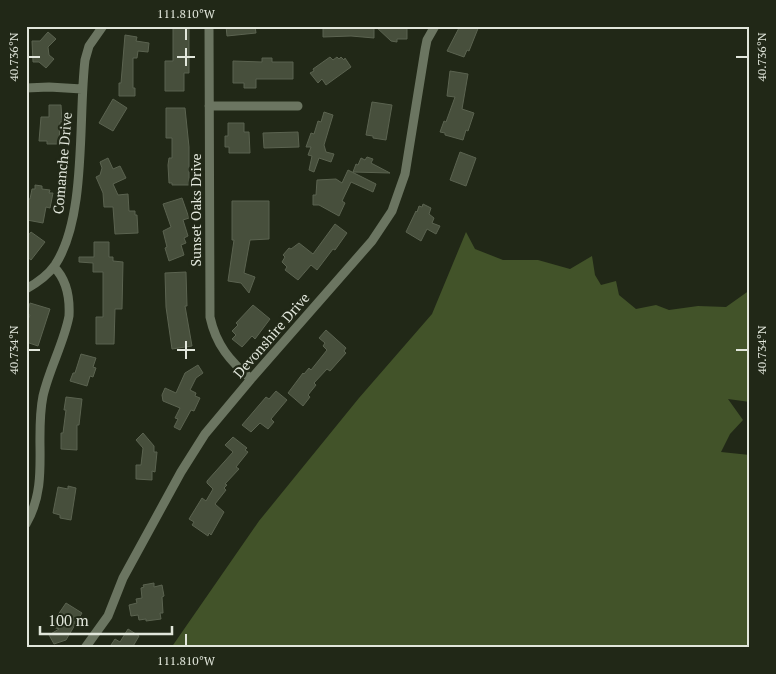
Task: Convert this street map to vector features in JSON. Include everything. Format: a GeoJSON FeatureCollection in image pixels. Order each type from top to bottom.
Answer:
{"type":"FeatureCollection","features":[{"type":"Feature","properties":{"kind":"street","name":"Comanche Drive"},"geometry":{"type":"LineString","coordinates":[[26,289],[43,278],[54,267],[66,242],[76,196],[86,53],[93,39],[103,26]]}},
{"type":"Feature","properties":{"kind":"street","name":"Sunset Oaks Drive"},"geometry":{"type":"LineString","coordinates":[[209,26],[210,317],[215,336],[225,354],[251,379]]}},
{"type":"Feature","properties":{"kind":"street","name":"Devonshire Drive"},"geometry":{"type":"LineString","coordinates":[[86,648],[108,616],[124,578],[181,472],[206,434],[251,379],[375,237],[392,211],[405,174],[427,40],[435,26]]}},
{"type":"Feature","properties":{"kind":"street"},"geometry":{"type":"LineString","coordinates":[[26,88],[82,89]]}},
{"type":"Feature","properties":{"kind":"street"},"geometry":{"type":"LineString","coordinates":[[209,106],[298,106]]}},
{"type":"Feature","properties":{"kind":"street"},"geometry":{"type":"LineString","coordinates":[[26,524],[37,501],[40,486],[43,397],[69,316],[66,283],[54,267]]}},
{"type":"Feature","properties":{"kind":"green space"},"geometry":{"type":"Polygon","coordinates":[[[466,232],[475,249],[503,260],[538,260],[570,269],[592,256],[595,275],[601,285],[616,281],[619,295],[636,309],[656,305],[669,310],[698,306],[726,307],[750,290],[750,402],[728,399],[743,420],[730,434],[721,452],[750,455],[750,648],[171,648],[259,521],[359,398],[432,314],[466,232]]]}},
{"type":"Feature","properties":{"kind":"building"},"geometry":{"type":"Polygon","coordinates":[[[173,26],[189,26],[189,73],[184,73],[184,91],[165,91],[165,61],[173,61],[173,26]]]}},
{"type":"Feature","properties":{"kind":"building"},"geometry":{"type":"Polygon","coordinates":[[[226,26],[255,26],[256,33],[227,36],[226,26]]]}},
{"type":"Feature","properties":{"kind":"building"},"geometry":{"type":"Polygon","coordinates":[[[323,26],[374,26],[374,38],[351,36],[323,37],[323,26]]]}},
{"type":"Feature","properties":{"kind":"building"},"geometry":{"type":"Polygon","coordinates":[[[375,26],[407,26],[407,39],[397,39],[397,42],[391,41],[375,26]]]}},
{"type":"Feature","properties":{"kind":"building"},"geometry":{"type":"Polygon","coordinates":[[[460,26],[479,26],[469,51],[467,50],[464,57],[447,51],[460,26]]]}},
{"type":"Feature","properties":{"kind":"building"},"geometry":{"type":"Polygon","coordinates":[[[48,32],[56,39],[48,47],[49,55],[54,59],[46,68],[39,62],[33,62],[32,41],[40,41],[48,32]]]}},
{"type":"Feature","properties":{"kind":"building"},"geometry":{"type":"Polygon","coordinates":[[[125,35],[137,37],[136,41],[149,43],[148,52],[138,51],[137,58],[133,58],[133,88],[135,88],[135,96],[119,96],[125,35]]]}},
{"type":"Feature","properties":{"kind":"building"},"geometry":{"type":"Polygon","coordinates":[[[330,57],[333,60],[337,57],[339,59],[341,57],[344,60],[345,58],[351,67],[326,85],[322,79],[318,83],[310,73],[330,57]]]}},
{"type":"Feature","properties":{"kind":"building"},"geometry":{"type":"Polygon","coordinates":[[[262,58],[272,58],[272,62],[293,62],[293,79],[256,79],[256,88],[244,88],[244,83],[233,83],[233,61],[262,62],[262,58]]]}},
{"type":"Feature","properties":{"kind":"building"},"geometry":{"type":"Polygon","coordinates":[[[450,71],[468,74],[462,109],[474,113],[463,140],[440,132],[444,121],[446,122],[455,97],[447,96],[450,71]]]}},
{"type":"Feature","properties":{"kind":"building"},"geometry":{"type":"Polygon","coordinates":[[[113,99],[127,108],[113,131],[99,123],[113,99]]]}},
{"type":"Feature","properties":{"kind":"building"},"geometry":{"type":"Polygon","coordinates":[[[372,102],[392,105],[386,140],[366,135],[372,102]]]}},
{"type":"Feature","properties":{"kind":"building"},"geometry":{"type":"Polygon","coordinates":[[[49,105],[61,105],[62,122],[60,122],[59,144],[47,144],[47,141],[39,141],[41,117],[49,117],[49,105]]]}},
{"type":"Feature","properties":{"kind":"building"},"geometry":{"type":"Polygon","coordinates":[[[166,108],[185,108],[189,147],[189,185],[172,185],[172,183],[169,183],[168,165],[169,158],[172,158],[172,138],[166,138],[166,108]]]}},
{"type":"Feature","properties":{"kind":"building"},"geometry":{"type":"Polygon","coordinates":[[[324,112],[333,115],[324,145],[326,152],[334,154],[331,162],[319,158],[314,172],[309,170],[312,156],[308,155],[311,147],[306,147],[311,133],[314,134],[318,121],[321,122],[324,112]]]}},
{"type":"Feature","properties":{"kind":"building"},"geometry":{"type":"Polygon","coordinates":[[[228,123],[244,123],[244,132],[249,132],[250,153],[229,153],[229,147],[225,147],[225,136],[228,136],[228,123]]]}},
{"type":"Feature","properties":{"kind":"building"},"geometry":{"type":"Polygon","coordinates":[[[298,132],[299,147],[264,148],[263,133],[298,132]]]}},
{"type":"Feature","properties":{"kind":"building"},"geometry":{"type":"Polygon","coordinates":[[[460,152],[476,158],[466,186],[450,180],[460,152]]]}},
{"type":"Feature","properties":{"kind":"building"},"geometry":{"type":"Polygon","coordinates":[[[367,157],[373,159],[371,163],[390,173],[353,172],[361,158],[365,160],[367,157]]]}},
{"type":"Feature","properties":{"kind":"building"},"geometry":{"type":"Polygon","coordinates":[[[108,158],[113,169],[120,166],[126,178],[113,184],[118,195],[128,194],[129,211],[135,211],[135,215],[137,215],[138,233],[115,234],[113,207],[104,207],[103,193],[96,177],[100,175],[102,168],[100,162],[108,158]]]}},
{"type":"Feature","properties":{"kind":"building"},"geometry":{"type":"Polygon","coordinates":[[[348,170],[376,184],[373,192],[351,182],[342,201],[345,203],[339,216],[319,205],[313,205],[313,195],[316,195],[317,180],[336,179],[342,183],[348,170]]]}},
{"type":"Feature","properties":{"kind":"building"},"geometry":{"type":"Polygon","coordinates":[[[35,185],[42,186],[42,189],[50,190],[49,193],[53,193],[50,208],[46,207],[43,223],[27,220],[26,218],[26,199],[30,199],[35,185]]]}},
{"type":"Feature","properties":{"kind":"building"},"geometry":{"type":"Polygon","coordinates":[[[182,198],[189,218],[183,220],[188,236],[184,238],[186,243],[181,245],[184,255],[169,261],[163,231],[171,227],[163,204],[182,198]]]}},
{"type":"Feature","properties":{"kind":"building"},"geometry":{"type":"Polygon","coordinates":[[[232,201],[269,201],[269,239],[250,240],[244,273],[255,277],[249,293],[241,283],[228,281],[234,240],[232,240],[232,201]]]}},
{"type":"Feature","properties":{"kind":"building"},"geometry":{"type":"Polygon","coordinates":[[[423,204],[431,208],[429,214],[434,218],[432,223],[440,226],[436,234],[427,229],[421,241],[406,232],[419,206],[422,207],[423,204]]]}},
{"type":"Feature","properties":{"kind":"building"},"geometry":{"type":"Polygon","coordinates":[[[335,224],[347,233],[317,270],[311,265],[298,280],[285,270],[287,267],[282,262],[285,257],[283,255],[289,248],[291,249],[299,243],[313,254],[335,224]]]}},
{"type":"Feature","properties":{"kind":"building"},"geometry":{"type":"Polygon","coordinates":[[[31,232],[45,242],[31,260],[26,256],[26,238],[31,232]]]}},
{"type":"Feature","properties":{"kind":"building"},"geometry":{"type":"Polygon","coordinates":[[[94,242],[109,242],[109,257],[113,257],[113,261],[123,262],[122,309],[115,309],[114,344],[96,344],[96,317],[103,317],[103,272],[93,272],[93,263],[79,262],[79,257],[94,257],[94,242]]]}},
{"type":"Feature","properties":{"kind":"building"},"geometry":{"type":"Polygon","coordinates":[[[186,272],[187,306],[185,306],[192,346],[172,349],[166,307],[165,273],[186,272]]]}},
{"type":"Feature","properties":{"kind":"building"},"geometry":{"type":"Polygon","coordinates":[[[30,303],[50,309],[38,346],[26,342],[26,325],[30,315],[27,314],[30,303]]]}},
{"type":"Feature","properties":{"kind":"building"},"geometry":{"type":"Polygon","coordinates":[[[253,305],[270,319],[255,339],[252,336],[242,347],[232,339],[236,335],[232,331],[238,325],[236,323],[253,305]]]}},
{"type":"Feature","properties":{"kind":"building"},"geometry":{"type":"Polygon","coordinates":[[[326,330],[346,348],[344,351],[346,353],[330,371],[327,369],[314,383],[316,385],[308,395],[310,397],[303,406],[288,393],[303,373],[309,368],[311,370],[327,350],[323,346],[325,343],[319,338],[326,330]]]}},
{"type":"Feature","properties":{"kind":"building"},"geometry":{"type":"Polygon","coordinates":[[[81,354],[96,358],[93,367],[96,368],[93,377],[90,376],[87,386],[70,381],[73,373],[75,373],[81,354]]]}},
{"type":"Feature","properties":{"kind":"building"},"geometry":{"type":"Polygon","coordinates":[[[198,365],[203,373],[196,378],[190,390],[196,393],[195,396],[200,398],[194,411],[191,410],[180,430],[174,427],[178,419],[175,418],[180,408],[163,401],[162,395],[165,388],[176,393],[185,373],[198,365]]]}},
{"type":"Feature","properties":{"kind":"building"},"geometry":{"type":"Polygon","coordinates":[[[276,391],[287,400],[271,419],[274,422],[268,429],[260,423],[251,432],[242,425],[266,397],[269,399],[276,391]]]}},
{"type":"Feature","properties":{"kind":"building"},"geometry":{"type":"Polygon","coordinates":[[[66,397],[82,399],[79,425],[77,425],[77,450],[61,449],[61,433],[63,433],[66,397]]]}},
{"type":"Feature","properties":{"kind":"building"},"geometry":{"type":"Polygon","coordinates":[[[143,433],[154,446],[154,452],[157,452],[155,472],[152,471],[152,480],[136,479],[136,465],[141,465],[143,448],[136,440],[143,433]]]}},
{"type":"Feature","properties":{"kind":"building"},"geometry":{"type":"Polygon","coordinates":[[[233,437],[247,448],[245,450],[248,452],[236,467],[239,469],[225,484],[227,485],[224,488],[226,490],[215,504],[224,512],[211,535],[209,533],[208,536],[192,525],[194,522],[189,519],[202,498],[206,501],[213,489],[207,481],[233,452],[225,445],[233,437]]]}},
{"type":"Feature","properties":{"kind":"building"},"geometry":{"type":"Polygon","coordinates":[[[68,486],[76,488],[71,520],[60,518],[60,515],[53,513],[58,487],[68,489],[68,486]]]}},
{"type":"Feature","properties":{"kind":"building"},"geometry":{"type":"Polygon","coordinates":[[[154,583],[154,587],[162,585],[164,596],[162,597],[163,613],[160,613],[161,619],[146,621],[146,619],[139,620],[138,615],[131,616],[129,605],[137,603],[136,599],[142,598],[141,588],[144,587],[143,585],[154,583]]]}},
{"type":"Feature","properties":{"kind":"building"},"geometry":{"type":"Polygon","coordinates":[[[66,603],[82,613],[66,640],[54,644],[49,635],[59,629],[53,627],[55,623],[53,622],[66,603]]]}},
{"type":"Feature","properties":{"kind":"building"},"geometry":{"type":"Polygon","coordinates":[[[128,629],[139,636],[132,648],[109,648],[115,639],[120,642],[128,629]]]}}]}
